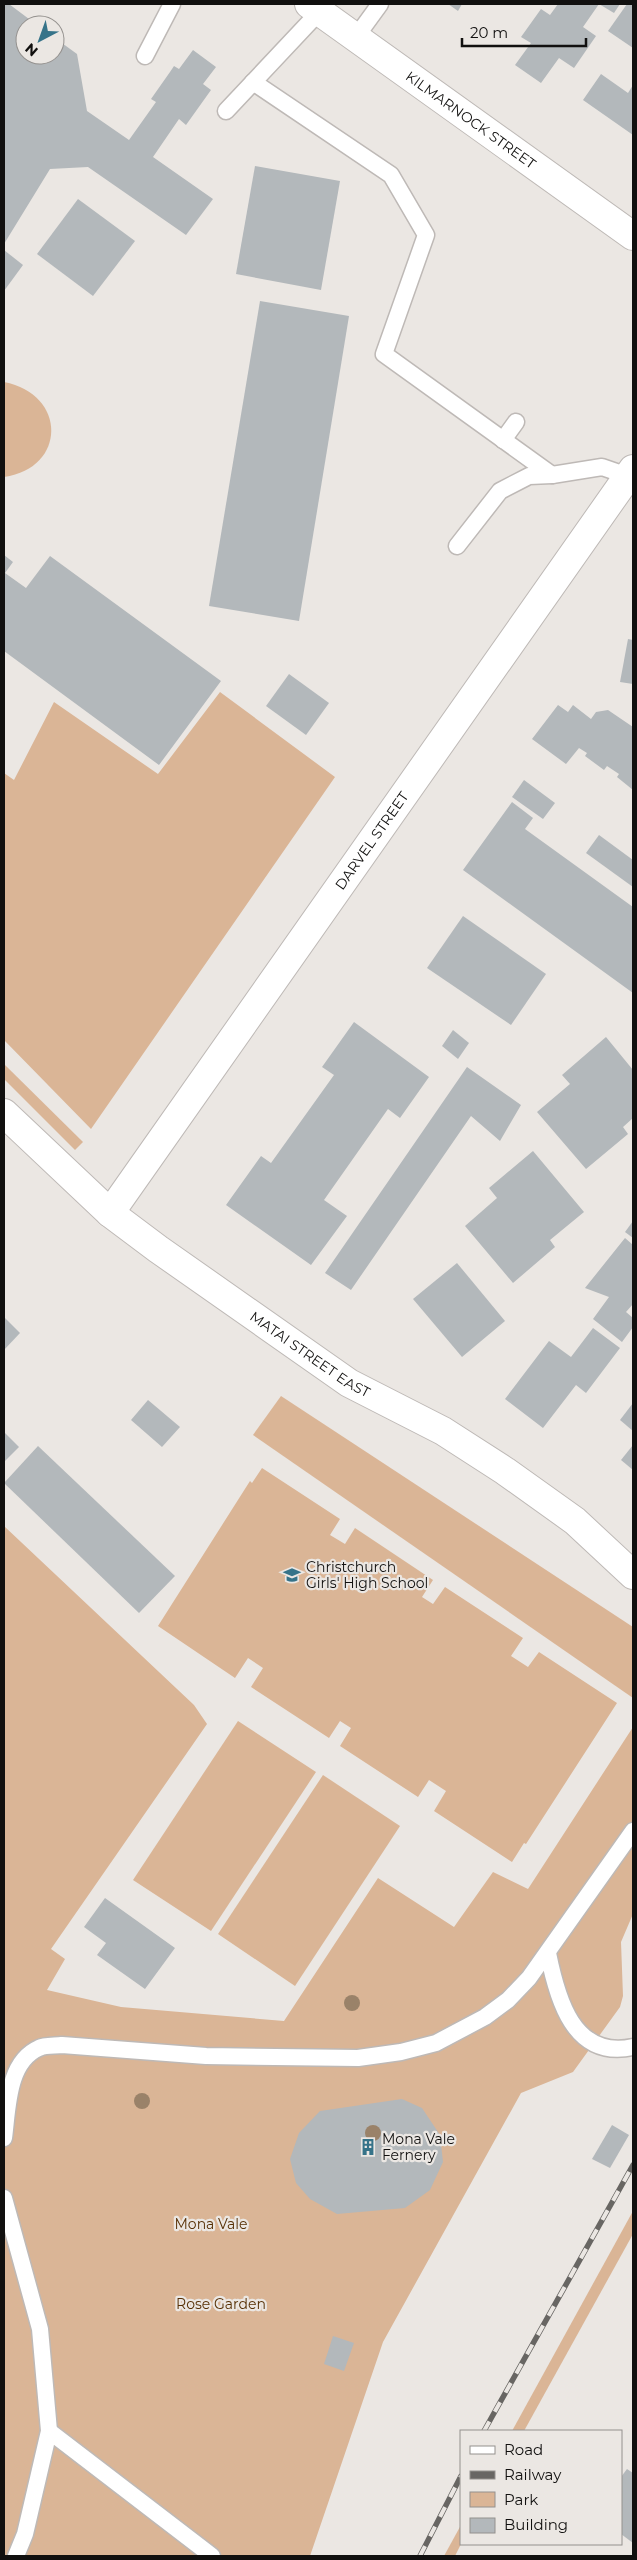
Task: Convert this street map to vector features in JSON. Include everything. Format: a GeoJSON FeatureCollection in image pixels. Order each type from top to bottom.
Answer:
{"type":"FeatureCollection","features":[{"type":"Feature","properties":{"kind":"street","name":"KILMARNOCK STREET"},"geometry":{"type":"LineString","coordinates":[[314,8],[633,236]]}},
{"type":"Feature","properties":{"kind":"street","name":"DARVEL STREET"},"geometry":{"type":"LineString","coordinates":[[110,1213],[631,473]]}},
{"type":"Feature","properties":{"kind":"street","name":"MATAI STREET EAST"},"geometry":{"type":"LineString","coordinates":[[4,1113],[110,1213],[349,1383],[443,1431],[505,1471],[575,1521],[633,1574]]}},
{"type":"Feature","properties":{"kind":"lane"},"geometry":{"type":"LineString","coordinates":[[145,56],[172,4]]}},
{"type":"Feature","properties":{"kind":"lane"},"geometry":{"type":"LineString","coordinates":[[356,37],[380,4]]}},
{"type":"Feature","properties":{"kind":"lane"},"geometry":{"type":"LineString","coordinates":[[226,111],[253,82],[314,8]]}},
{"type":"Feature","properties":{"kind":"lane"},"geometry":{"type":"LineString","coordinates":[[253,82],[391,175],[426,235],[384,354],[552,475]]}},
{"type":"Feature","properties":{"kind":"lane"},"geometry":{"type":"LineString","coordinates":[[503,440],[516,422]]}},
{"type":"Feature","properties":{"kind":"lane"},"geometry":{"type":"LineString","coordinates":[[457,546],[500,491],[529,476],[552,475],[602,467],[631,473]]}},
{"type":"Feature","properties":{"kind":"lane"},"geometry":{"type":"LineString","coordinates":[[4,2138],[13,2077],[25,2058],[39,2047],[62,2045],[206,2056],[358,2058],[401,2052],[436,2043],[485,2017],[508,2000],[529,1978],[633,1832]]}},
{"type":"Feature","properties":{"kind":"lane"},"geometry":{"type":"LineString","coordinates":[[548,1952],[562,2007],[581,2034],[606,2049],[633,2047]]}},
{"type":"Feature","properties":{"kind":"lane"},"geometry":{"type":"LineString","coordinates":[[4,2198],[40,2330],[49,2431],[25,2534],[16,2556]]}},
{"type":"Feature","properties":{"kind":"lane"},"geometry":{"type":"LineString","coordinates":[[49,2431],[212,2556]]}},
{"type":"Feature","properties":{"kind":"green space"},"geometry":{"type":"Polygon","coordinates":[[[4,382],[25,389],[39,401],[48,415],[51,431],[48,446],[39,460],[25,471],[4,477],[4,382]]]}},
{"type":"Feature","properties":{"kind":"green space"},"geometry":{"type":"Polygon","coordinates":[[[220,692],[335,777],[91,1129],[4,1040],[4,773],[14,780],[54,702],[158,774],[220,692]]]}},
{"type":"Feature","properties":{"kind":"green space"},"geometry":{"type":"Polygon","coordinates":[[[4,1064],[83,1142],[75,1150],[4,1079],[4,1064]]]}},
{"type":"Feature","properties":{"kind":"green space"},"geometry":{"type":"Polygon","coordinates":[[[281,1396],[633,1627],[633,1698],[253,1435],[281,1396]]]}},
{"type":"Feature","properties":{"kind":"green space"},"geometry":{"type":"Polygon","coordinates":[[[262,1468],[340,1519],[330,1535],[345,1544],[355,1528],[433,1580],[422,1597],[433,1604],[445,1587],[523,1638],[511,1656],[528,1667],[539,1652],[617,1703],[526,1844],[524,1843],[512,1862],[434,1811],[446,1791],[429,1780],[418,1797],[340,1746],[351,1728],[340,1721],[329,1738],[251,1687],[263,1668],[248,1658],[235,1678],[158,1626],[250,1481],[252,1483],[262,1468]]]}},
{"type":"Feature","properties":{"kind":"green space","name":"Mona Vale"},"geometry":{"type":"Polygon","coordinates":[[[4,1526],[194,1705],[207,1724],[51,1949],[65,1959],[47,1990],[121,2007],[284,2021],[378,1878],[454,1927],[493,1872],[528,1889],[633,1727],[633,1914],[621,1942],[623,1996],[620,2007],[573,2072],[521,2093],[383,2342],[310,2556],[4,2556],[4,1526]]]}},
{"type":"Feature","properties":{"kind":"green space"},"geometry":{"type":"Polygon","coordinates":[[[238,1721],[316,1772],[211,1931],[133,1880],[238,1721]]]}},
{"type":"Feature","properties":{"kind":"green space"},"geometry":{"type":"Polygon","coordinates":[[[323,1775],[400,1826],[295,1986],[218,1934],[323,1775]]]}},
{"type":"Feature","properties":{"kind":"green space"},"geometry":{"type":"Polygon","coordinates":[[[633,2211],[633,2234],[525,2430],[513,2430],[633,2211]]]}},
{"type":"Feature","properties":{"kind":"green space"},"geometry":{"type":"Polygon","coordinates":[[[460,2527],[460,2545],[455,2556],[444,2556],[460,2527]]]}},
{"type":"Feature","properties":{"kind":"building"},"geometry":{"type":"Polygon","coordinates":[[[4,4],[9,4],[24,15],[15,15],[15,65],[65,65],[65,45],[77,54],[87,111],[129,140],[156,102],[151,99],[174,66],[179,69],[193,50],[216,67],[203,84],[211,90],[186,125],[179,119],[153,157],[213,199],[186,235],[88,167],[50,169],[4,244],[4,4]]]}},
{"type":"Feature","properties":{"kind":"building"},"geometry":{"type":"Polygon","coordinates":[[[448,4],[462,4],[458,11],[448,4]]]}},
{"type":"Feature","properties":{"kind":"building"},"geometry":{"type":"Polygon","coordinates":[[[558,4],[599,4],[583,27],[596,36],[574,68],[559,58],[541,83],[515,65],[531,43],[521,37],[541,9],[550,15],[558,4]]]}},
{"type":"Feature","properties":{"kind":"building"},"geometry":{"type":"Polygon","coordinates":[[[599,4],[620,4],[614,13],[599,4]]]}},
{"type":"Feature","properties":{"kind":"building"},"geometry":{"type":"Polygon","coordinates":[[[627,4],[633,4],[633,48],[608,31],[627,4]]]}},
{"type":"Feature","properties":{"kind":"building"},"geometry":{"type":"Polygon","coordinates":[[[601,74],[628,93],[633,85],[633,135],[583,100],[601,74]]]}},
{"type":"Feature","properties":{"kind":"building"},"geometry":{"type":"Polygon","coordinates":[[[255,166],[340,181],[321,290],[236,274],[255,166]]]}},
{"type":"Feature","properties":{"kind":"building"},"geometry":{"type":"Polygon","coordinates":[[[78,199],[135,241],[93,296],[37,254],[78,199]]]}},
{"type":"Feature","properties":{"kind":"building"},"geometry":{"type":"Polygon","coordinates":[[[4,250],[23,265],[4,291],[4,250]]]}},
{"type":"Feature","properties":{"kind":"building"},"geometry":{"type":"Polygon","coordinates":[[[260,301],[349,316],[299,621],[209,606],[260,301]]]}},
{"type":"Feature","properties":{"kind":"building"},"geometry":{"type":"Polygon","coordinates":[[[4,555],[13,562],[5,573],[26,588],[50,556],[221,681],[159,765],[4,651],[4,555]]]}},
{"type":"Feature","properties":{"kind":"building"},"geometry":{"type":"Polygon","coordinates":[[[628,639],[633,640],[633,684],[620,682],[628,639]]]}},
{"type":"Feature","properties":{"kind":"building"},"geometry":{"type":"Polygon","coordinates":[[[289,674],[329,703],[306,735],[266,706],[289,674]]]}},
{"type":"Feature","properties":{"kind":"building"},"geometry":{"type":"Polygon","coordinates":[[[558,705],[568,712],[573,705],[591,719],[596,712],[608,710],[633,727],[633,790],[617,777],[619,774],[607,766],[604,770],[585,756],[587,753],[579,748],[566,764],[532,739],[558,705]]]}},
{"type":"Feature","properties":{"kind":"building"},"geometry":{"type":"Polygon","coordinates":[[[524,780],[555,803],[543,819],[512,797],[524,780]]]}},
{"type":"Feature","properties":{"kind":"building"},"geometry":{"type":"Polygon","coordinates":[[[512,802],[533,818],[525,829],[633,907],[633,993],[463,870],[512,802]]]}},
{"type":"Feature","properties":{"kind":"building"},"geometry":{"type":"Polygon","coordinates":[[[599,835],[633,860],[633,887],[586,853],[599,835]]]}},
{"type":"Feature","properties":{"kind":"building"},"geometry":{"type":"Polygon","coordinates":[[[463,916],[546,974],[511,1025],[427,968],[463,916]]]}},
{"type":"Feature","properties":{"kind":"building"},"geometry":{"type":"Polygon","coordinates":[[[354,1022],[429,1077],[400,1118],[388,1109],[324,1200],[347,1216],[311,1265],[226,1205],[261,1156],[271,1163],[334,1075],[322,1067],[354,1022]]]}},
{"type":"Feature","properties":{"kind":"building"},"geometry":{"type":"Polygon","coordinates":[[[453,1030],[469,1043],[458,1059],[442,1046],[453,1030]]]}},
{"type":"Feature","properties":{"kind":"building"},"geometry":{"type":"Polygon","coordinates":[[[606,1037],[633,1070],[633,1118],[623,1127],[628,1134],[586,1169],[537,1112],[570,1084],[562,1075],[606,1037]]]}},
{"type":"Feature","properties":{"kind":"building"},"geometry":{"type":"Polygon","coordinates":[[[467,1067],[521,1105],[500,1141],[471,1116],[351,1290],[325,1273],[467,1067]]]}},
{"type":"Feature","properties":{"kind":"building"},"geometry":{"type":"Polygon","coordinates":[[[533,1151],[584,1212],[550,1240],[555,1247],[513,1283],[465,1226],[497,1198],[489,1188],[533,1151]]]}},
{"type":"Feature","properties":{"kind":"building"},"geometry":{"type":"Polygon","coordinates":[[[633,1221],[633,1238],[625,1232],[633,1221]]]}},
{"type":"Feature","properties":{"kind":"building"},"geometry":{"type":"Polygon","coordinates":[[[625,1238],[633,1245],[633,1304],[626,1312],[633,1318],[633,1327],[622,1342],[593,1319],[609,1297],[585,1288],[625,1238]]]}},
{"type":"Feature","properties":{"kind":"building"},"geometry":{"type":"Polygon","coordinates":[[[457,1263],[505,1321],[462,1357],[413,1299],[457,1263]]]}},
{"type":"Feature","properties":{"kind":"building"},"geometry":{"type":"Polygon","coordinates":[[[4,1317],[20,1333],[4,1350],[4,1317]]]}},
{"type":"Feature","properties":{"kind":"building"},"geometry":{"type":"Polygon","coordinates":[[[593,1328],[620,1348],[586,1393],[576,1385],[543,1428],[505,1399],[549,1341],[571,1357],[593,1328]]]}},
{"type":"Feature","properties":{"kind":"building"},"geometry":{"type":"Polygon","coordinates":[[[148,1400],[180,1427],[162,1447],[131,1420],[148,1400]]]}},
{"type":"Feature","properties":{"kind":"building"},"geometry":{"type":"Polygon","coordinates":[[[633,1403],[633,1431],[620,1420],[633,1403]]]}},
{"type":"Feature","properties":{"kind":"building"},"geometry":{"type":"Polygon","coordinates":[[[4,1432],[19,1447],[4,1462],[4,1432]]]}},
{"type":"Feature","properties":{"kind":"building"},"geometry":{"type":"Polygon","coordinates":[[[633,1445],[633,1470],[621,1460],[633,1445]]]}},
{"type":"Feature","properties":{"kind":"building"},"geometry":{"type":"Polygon","coordinates":[[[38,1446],[175,1576],[139,1613],[4,1483],[38,1446]]]}},
{"type":"Feature","properties":{"kind":"building"},"geometry":{"type":"Polygon","coordinates":[[[105,1898],[175,1948],[145,1989],[97,1955],[106,1943],[84,1927],[105,1898]]]}},
{"type":"Feature","properties":{"kind":"building","name":"Mona Vale Fernery"},"geometry":{"type":"Polygon","coordinates":[[[402,2099],[422,2108],[440,2135],[443,2162],[430,2190],[405,2208],[337,2214],[310,2199],[296,2183],[290,2159],[299,2133],[320,2111],[402,2099]]]}},
{"type":"Feature","properties":{"kind":"building"},"geometry":{"type":"Polygon","coordinates":[[[612,2125],[629,2135],[610,2168],[592,2159],[612,2125]]]}},
{"type":"Feature","properties":{"kind":"building"},"geometry":{"type":"Polygon","coordinates":[[[333,2336],[354,2343],[344,2371],[324,2364],[333,2336]]]}},
{"type":"Feature","properties":{"kind":"building"},"geometry":{"type":"Polygon","coordinates":[[[627,2469],[633,2473],[633,2543],[622,2535],[622,2476],[627,2469]]]}},
{"type":"Feature","properties":{"kind":"railway"},"geometry":{"type":"LineString","coordinates":[[485,2430],[633,2165]]}},
{"type":"Feature","properties":{"kind":"railway"},"geometry":{"type":"LineString","coordinates":[[420,2556],[460,2478]]}},
{"type":"Feature","properties":{"kind":"place","name":"Christchurch Girls' High School"},"geometry":{"type":"Point","coordinates":[292,1575]}},
{"type":"Feature","properties":{"kind":"place","name":"Mona Vale Fernery"},"geometry":{"type":"Point","coordinates":[368,2147]}},
{"type":"Feature","properties":{"kind":"park label","name":"Rose Garden"},"geometry":{"type":"Point","coordinates":[221,2304]}}]}
